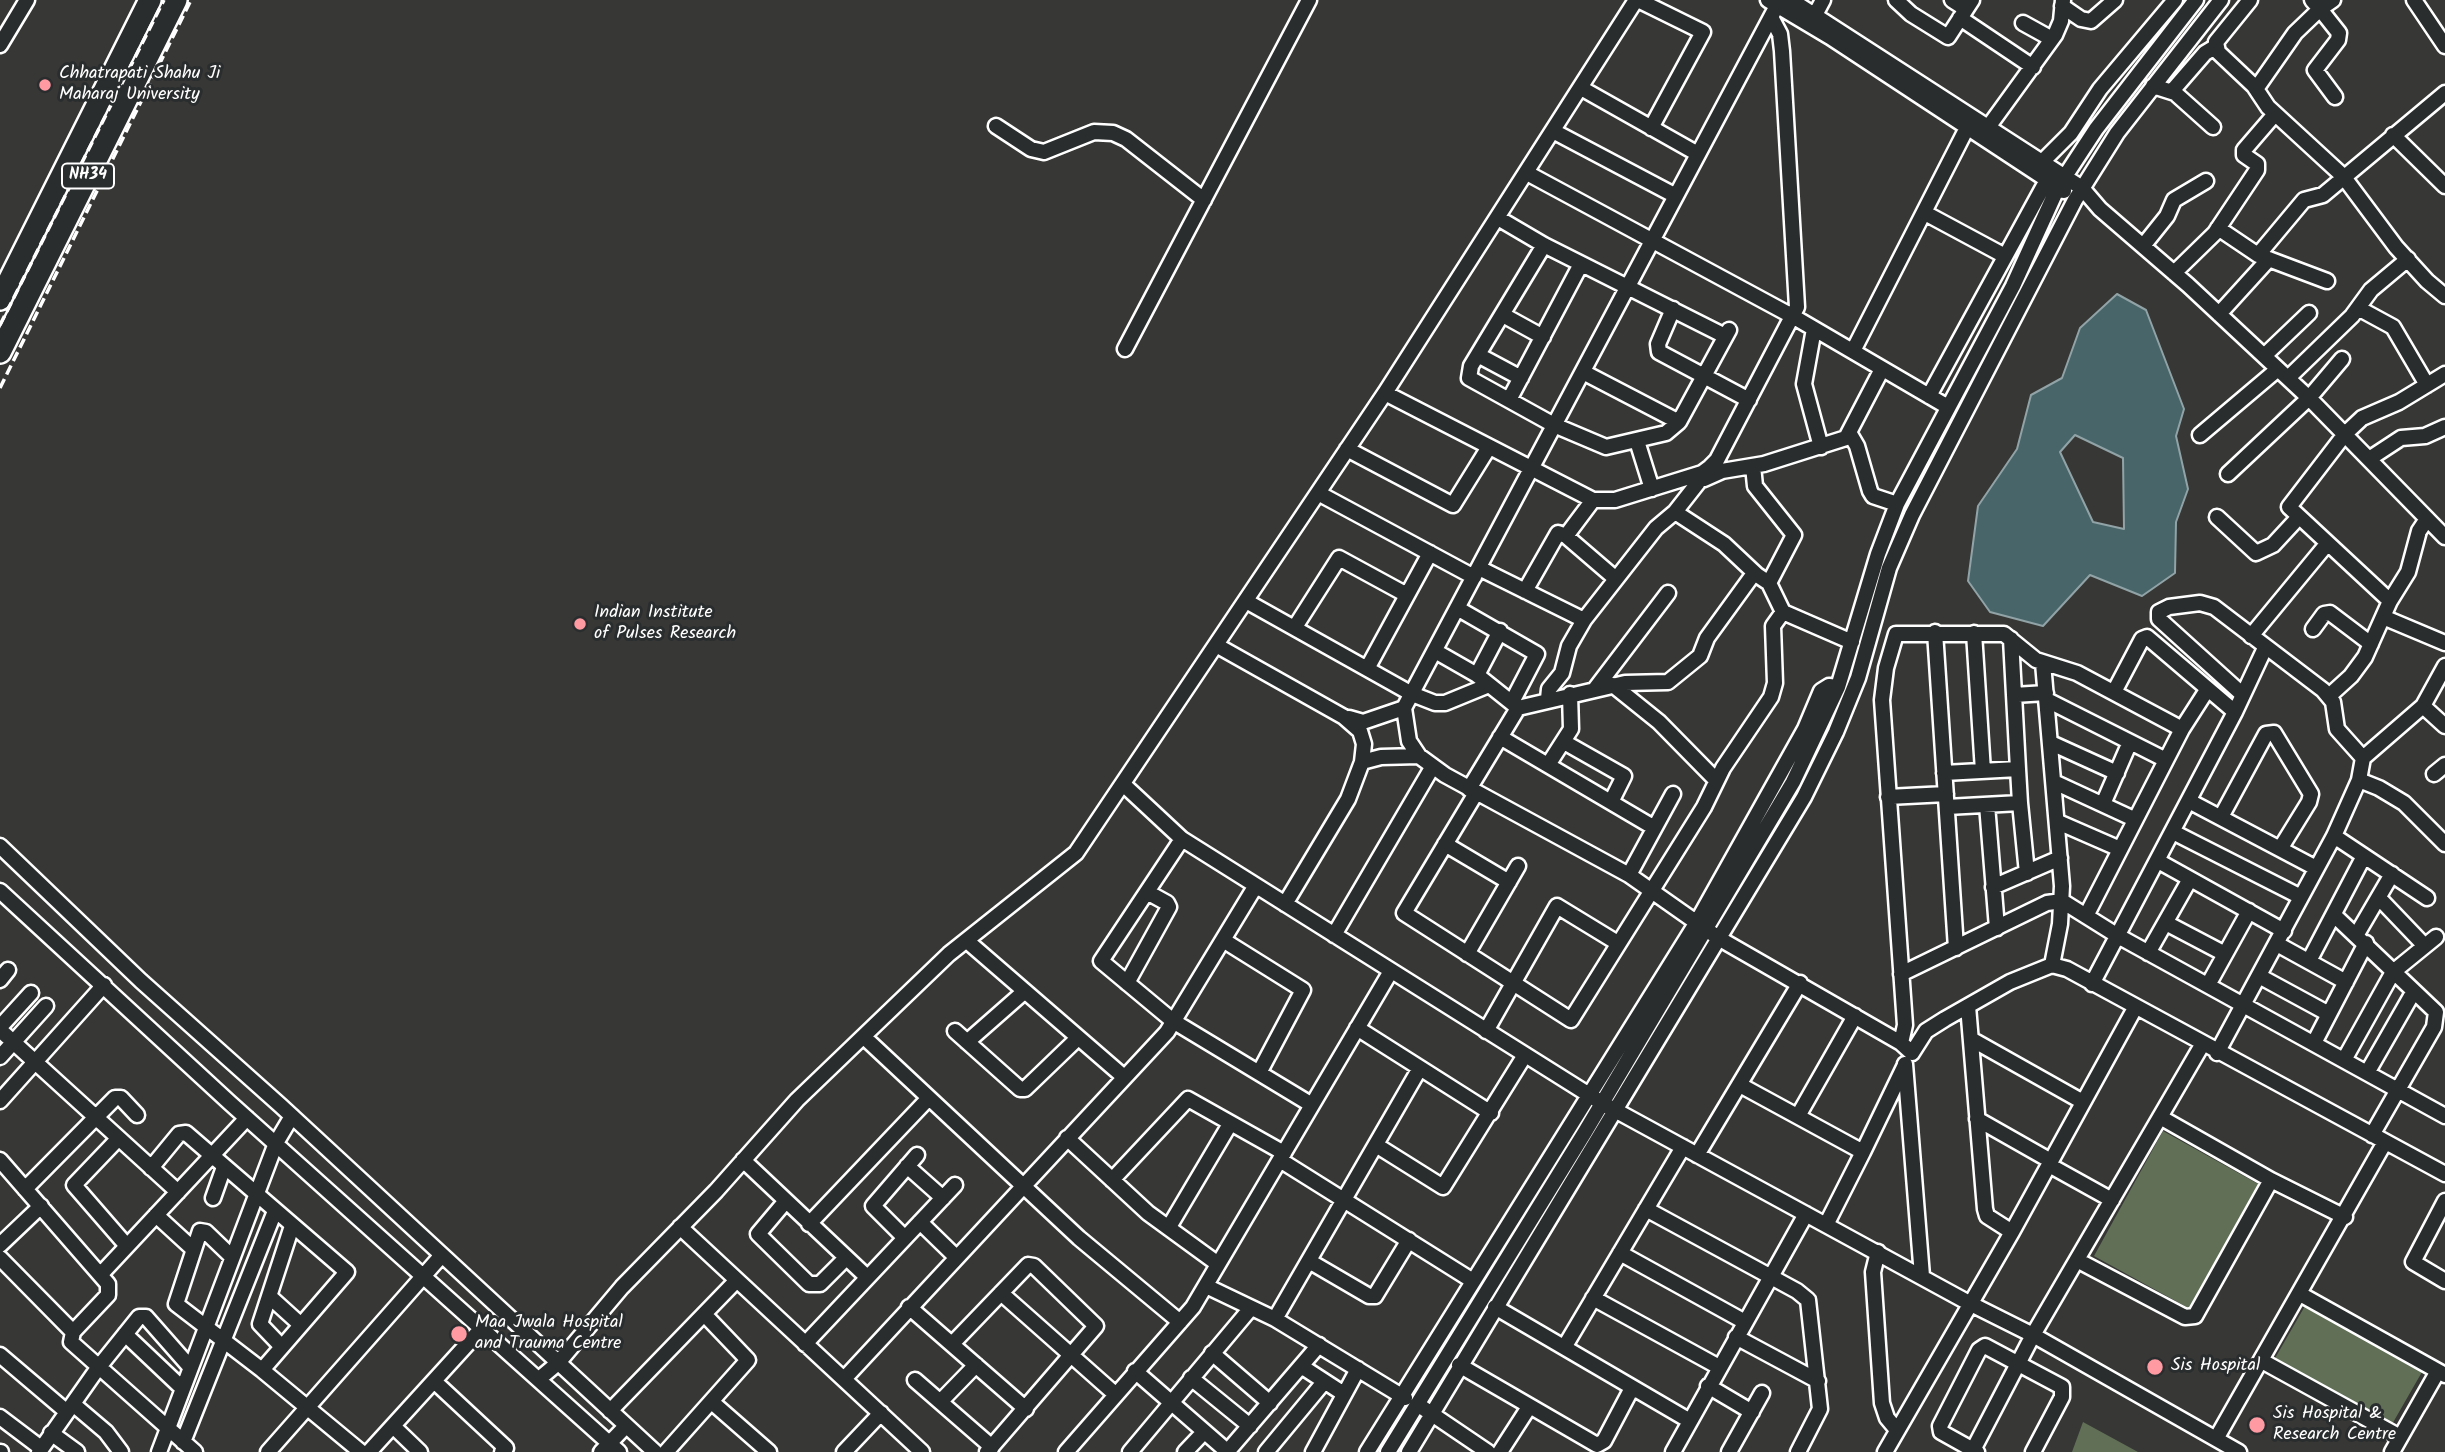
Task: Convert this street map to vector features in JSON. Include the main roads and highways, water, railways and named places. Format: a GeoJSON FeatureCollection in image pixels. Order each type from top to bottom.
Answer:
{"type":"FeatureCollection","features":[{"type":"Feature","properties":{"kind":"highway","name":"NH34"},"geometry":{"type":"LineString","coordinates":[[0,299],[150,0]]}},
{"type":"Feature","properties":{"kind":"highway","name":"NH34"},"geometry":{"type":"LineString","coordinates":[[0,352],[176,0]]}},
{"type":"Feature","properties":{"kind":"highway"},"geometry":{"type":"LineString","coordinates":[[72,155],[93,165]]}},
{"type":"Feature","properties":{"kind":"water"},"geometry":{"type":"Polygon","coordinates":[[[2117,294],[2146,310],[2184,409],[2176,436],[2188,489],[2176,522],[2175,573],[2142,596],[2090,575],[2043,626],[1990,612],[1968,581],[1978,506],[2017,449],[2031,395],[2062,378],[2080,328],[2117,294]],[[2075,435],[2060,452],[2093,522],[2124,529],[2123,458],[2075,435]]]}},
{"type":"Feature","properties":{"kind":"railway"},"geometry":{"type":"LineString","coordinates":[[0,325],[164,0]]}},
{"type":"Feature","properties":{"kind":"railway"},"geometry":{"type":"LineString","coordinates":[[0,388],[191,0]]}},
{"type":"Feature","properties":{"kind":"place","name":"Chhatrapati Shahu Ji Maharaj University"},"geometry":{"type":"Point","coordinates":[45,85]}},
{"type":"Feature","properties":{"kind":"place","name":"Indian Institute of Pulses Research"},"geometry":{"type":"Point","coordinates":[580,624]}},
{"type":"Feature","properties":{"kind":"place","name":"Maa Jwala Hospital and Trauma Centre"},"geometry":{"type":"Point","coordinates":[459,1334]}},
{"type":"Feature","properties":{"kind":"place","name":"Sis Hospital"},"geometry":{"type":"Point","coordinates":[2155,1367]}},
{"type":"Feature","properties":{"kind":"place","name":"Sis Hospital & Research Centre"},"geometry":{"type":"Point","coordinates":[2257,1425]}}]}
